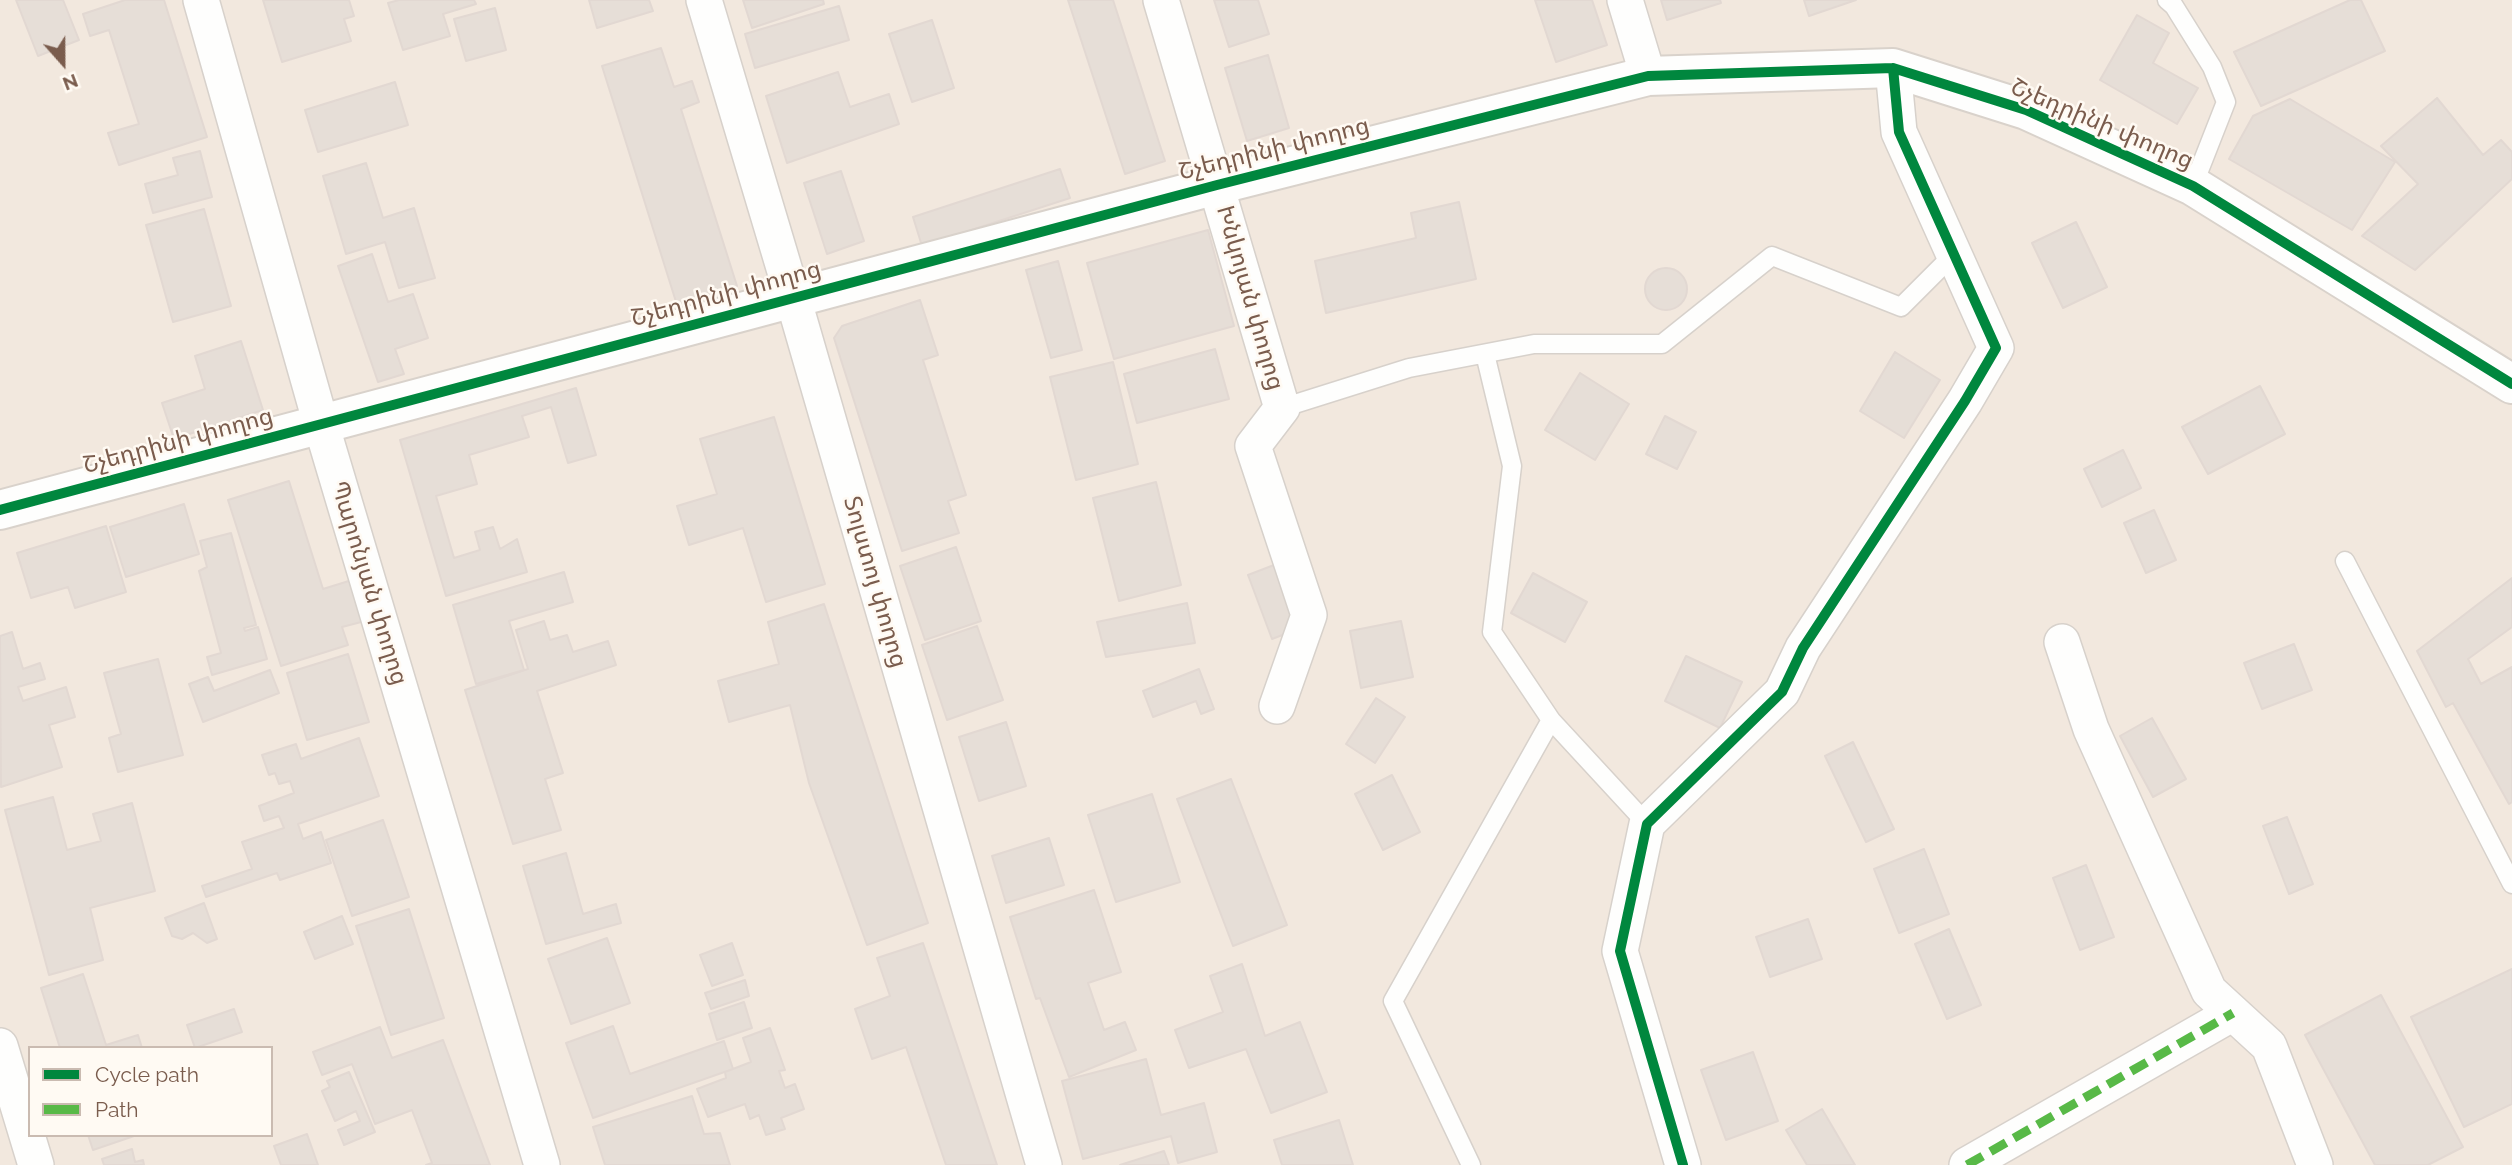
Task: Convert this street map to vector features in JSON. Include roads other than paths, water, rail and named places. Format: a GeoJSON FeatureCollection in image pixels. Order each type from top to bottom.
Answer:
{"type":"FeatureCollection","features":[{"type":"Feature","properties":{"kind":"street","name":"Պարոնյան փողոց"},"geometry":{"type":"LineString","coordinates":[[201,0],[321,424],[542,1165]]}},
{"type":"Feature","properties":{"kind":"street","name":"Տոլստոյ փողոց"},"geometry":{"type":"LineString","coordinates":[[704,0],[1044,1165]]}},
{"type":"Feature","properties":{"kind":"street","name":"Խնկոյան փողոց"},"geometry":{"type":"LineString","coordinates":[[1161,0],[1282,408],[1253,446],[1309,615],[1277,706]]}},
{"type":"Feature","properties":{"kind":"street"},"geometry":{"type":"LineString","coordinates":[[1625,0],[1648,76]]}},
{"type":"Feature","properties":{"kind":"street","name":"Շչեդրինի փողոց"},"geometry":{"type":"LineString","coordinates":[[0,510],[1217,185],[1648,76],[1893,68],[2026,110],[2193,186],[2512,384]]}},
{"type":"Feature","properties":{"kind":"street"},"geometry":{"type":"LineString","coordinates":[[1683,1165],[1620,951],[1647,824],[1782,692],[1803,648],[1965,401],[1996,348],[1899,132],[1893,68]]}},
{"type":"Feature","properties":{"kind":"street"},"geometry":{"type":"LineString","coordinates":[[2062,642],[2091,729],[2209,991],[2269,1046],[2315,1165]]}},
{"type":"Feature","properties":{"kind":"street"},"geometry":{"type":"LineString","coordinates":[[1967,1165],[2233,1013]]}},
{"type":"Feature","properties":{"kind":"street"},"geometry":{"type":"LineString","coordinates":[[0,1046],[36,1165]]}},
{"type":"Feature","properties":{"kind":"lane"},"geometry":{"type":"LineString","coordinates":[[2167,0],[2174,6],[2212,67],[2226,102],[2193,186]]}},
{"type":"Feature","properties":{"kind":"lane"},"geometry":{"type":"LineString","coordinates":[[1282,408],[1409,368],[1534,344],[1662,344],[1772,256],[1901,307],[1955,253]]}},
{"type":"Feature","properties":{"kind":"lane"},"geometry":{"type":"LineString","coordinates":[[1485,354],[1512,466],[1492,632],[1551,720],[1647,824]]}},
{"type":"Feature","properties":{"kind":"lane"},"geometry":{"type":"LineString","coordinates":[[2345,561],[2512,884]]}},
{"type":"Feature","properties":{"kind":"lane"},"geometry":{"type":"LineString","coordinates":[[1471,1165],[1393,1002],[1551,720]]}}]}
